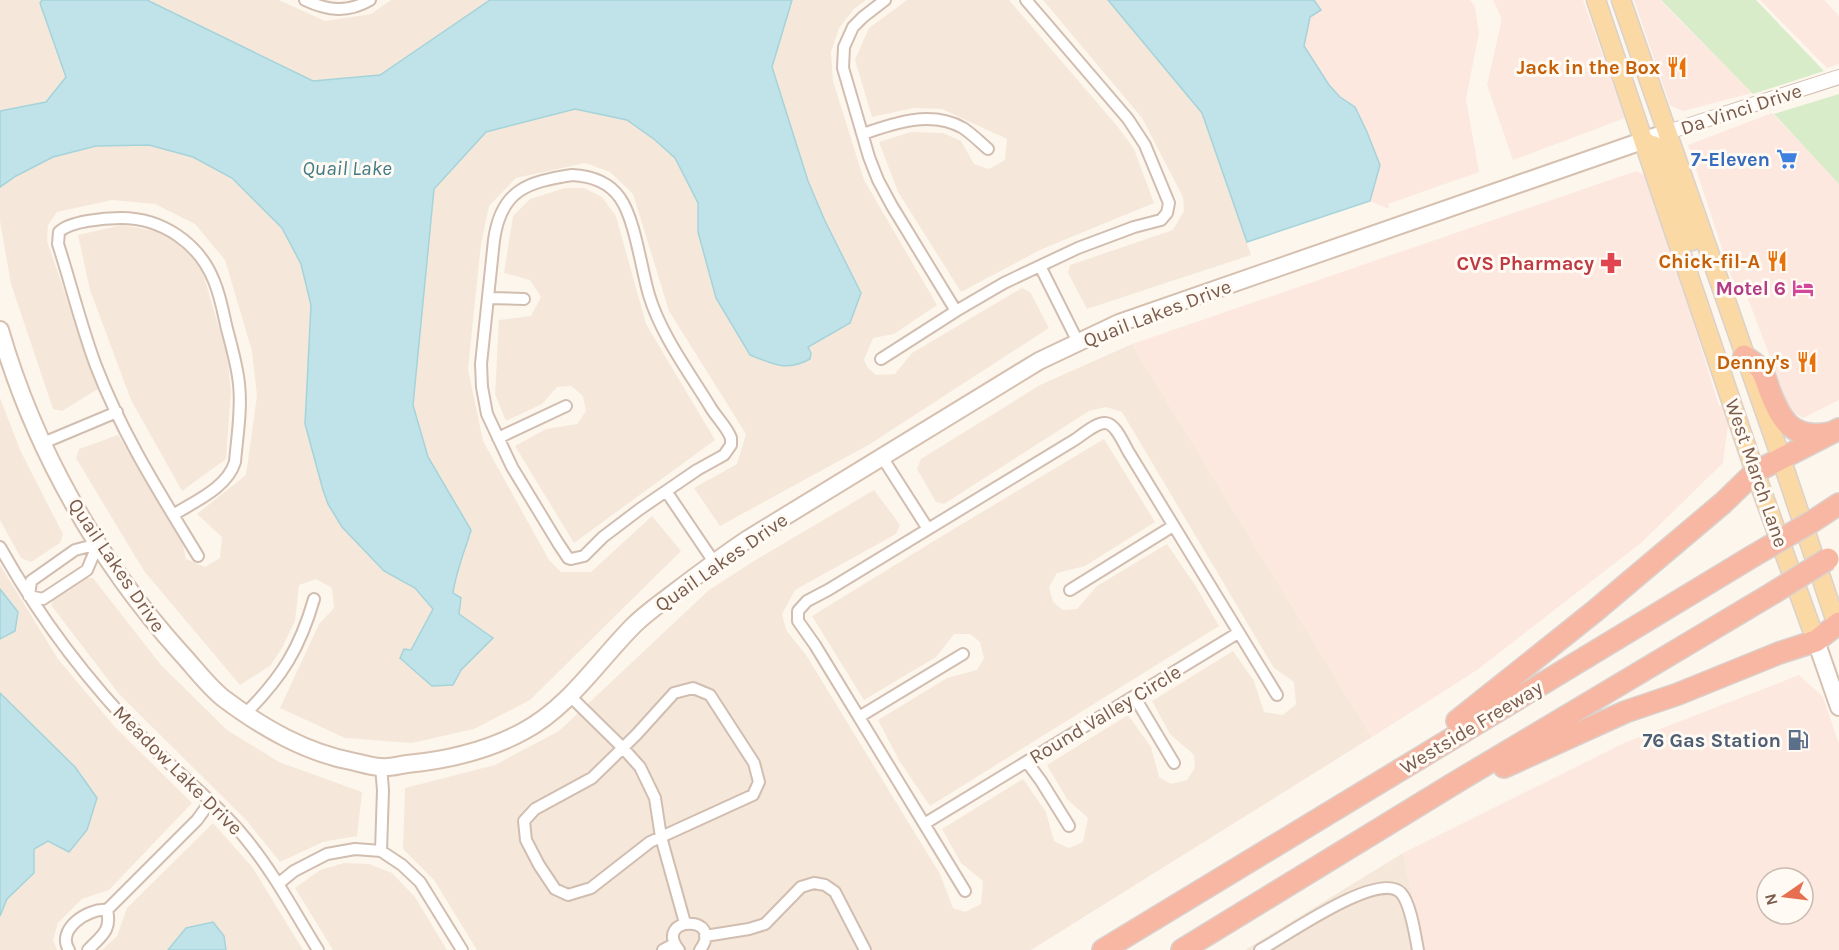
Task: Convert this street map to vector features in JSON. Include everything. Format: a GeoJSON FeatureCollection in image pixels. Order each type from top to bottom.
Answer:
{"type":"FeatureCollection","features":[{"type":"Feature","properties":{"kind":"highway"},"geometry":{"type":"LineString","coordinates":[[1744,356],[1762,370],[1778,411],[1785,422],[1797,430],[1810,434],[1835,431]]}},
{"type":"Feature","properties":{"kind":"highway"},"geometry":{"type":"LineString","coordinates":[[1381,780],[1595,611],[1723,503],[1755,472],[1835,431]]}},
{"type":"Feature","properties":{"kind":"highway","name":"Westside Freeway"},"geometry":{"type":"LineString","coordinates":[[1103,950],[1839,504]]}},
{"type":"Feature","properties":{"kind":"highway","name":"Westside Freeway"},"geometry":{"type":"LineString","coordinates":[[1182,950],[1833,555]]}},
{"type":"Feature","properties":{"kind":"highway"},"geometry":{"type":"LineString","coordinates":[[1458,781],[1487,775],[1625,712],[1816,641],[1838,627]]}},
{"type":"Feature","properties":{"kind":"main road","name":"West March Lane"},"geometry":{"type":"LineString","coordinates":[[1596,0],[1755,472],[1839,707]]}},
{"type":"Feature","properties":{"kind":"main road","name":"West March Lane"},"geometry":{"type":"LineString","coordinates":[[1621,0],[1838,627]]}},
{"type":"Feature","properties":{"kind":"main road","name":"Da Vinci Drive"},"geometry":{"type":"LineString","coordinates":[[1644,142],[1668,132]]}},
{"type":"Feature","properties":{"kind":"main road","name":"Quail Lakes Drive"},"geometry":{"type":"LineString","coordinates":[[0,330],[18,386],[75,506],[135,598],[169,640],[222,696],[287,740],[314,752],[381,767],[450,759],[491,747],[543,720],[570,696],[635,624],[714,562],[1039,362],[1078,342],[1150,312],[1644,142]]}},
{"type":"Feature","properties":{"kind":"main road"},"geometry":{"type":"LineString","coordinates":[[1644,142],[1655,146],[1661,153],[1741,382],[1761,401]]}},
{"type":"Feature","properties":{"kind":"street"},"geometry":{"type":"LineString","coordinates":[[305,0],[336,9],[354,7],[370,0]]}},
{"type":"Feature","properties":{"kind":"street"},"geometry":{"type":"LineString","coordinates":[[885,0],[857,22],[844,47],[843,68],[878,180],[956,311]]}},
{"type":"Feature","properties":{"kind":"street"},"geometry":{"type":"LineString","coordinates":[[881,359],[1004,283],[1097,240],[1161,220],[1167,213],[1169,203],[1144,145],[1128,119],[1026,0]]}},
{"type":"Feature","properties":{"kind":"street","name":"Da Vinci Drive"},"geometry":{"type":"LineString","coordinates":[[1668,132],[1839,77]]}},
{"type":"Feature","properties":{"kind":"street"},"geometry":{"type":"LineString","coordinates":[[863,134],[906,121],[935,120],[963,128],[988,149]]}},
{"type":"Feature","properties":{"kind":"street"},"geometry":{"type":"LineString","coordinates":[[572,175],[594,178],[616,193],[627,210],[649,295],[661,325],[731,438],[730,445],[724,455],[696,470],[666,491],[603,537],[584,556],[571,560],[558,543],[512,467],[498,438],[486,414],[481,364],[496,225],[502,209],[516,194],[528,186],[572,175]]}},
{"type":"Feature","properties":{"kind":"street"},"geometry":{"type":"LineString","coordinates":[[173,515],[224,481],[235,462],[239,386],[235,358],[217,288],[202,259],[190,245],[176,234],[154,223],[130,218],[111,218],[68,226],[59,232],[58,243],[97,368],[146,471],[198,556]]}},
{"type":"Feature","properties":{"kind":"street"},"geometry":{"type":"LineString","coordinates":[[1040,266],[1078,342]]}},
{"type":"Feature","properties":{"kind":"street"},"geometry":{"type":"LineString","coordinates":[[488,298],[524,299]]}},
{"type":"Feature","properties":{"kind":"street"},"geometry":{"type":"LineString","coordinates":[[498,438],[566,406]]}},
{"type":"Feature","properties":{"kind":"street"},"geometry":{"type":"LineString","coordinates":[[43,442],[117,412]]}},
{"type":"Feature","properties":{"kind":"street"},"geometry":{"type":"LineString","coordinates":[[965,891],[815,645],[798,621],[798,611],[807,601],[928,530],[1097,424],[1105,423],[1114,426],[1117,430],[1277,695]]}},
{"type":"Feature","properties":{"kind":"street"},"geometry":{"type":"LineString","coordinates":[[882,457],[928,530]]}},
{"type":"Feature","properties":{"kind":"street"},"geometry":{"type":"LineString","coordinates":[[666,491],[714,562]]}},
{"type":"Feature","properties":{"kind":"street"},"geometry":{"type":"LineString","coordinates":[[1070,590],[1173,526]]}},
{"type":"Feature","properties":{"kind":"street"},"geometry":{"type":"LineString","coordinates":[[98,544],[87,570],[43,599],[29,596],[31,581],[75,550],[98,544]]}},
{"type":"Feature","properties":{"kind":"street","name":"Meadow Lake Drive"},"geometry":{"type":"LineString","coordinates":[[0,547],[29,596],[80,667],[145,740],[246,838],[263,860],[318,950]]}},
{"type":"Feature","properties":{"kind":"street"},"geometry":{"type":"LineString","coordinates":[[246,713],[267,692],[289,660],[307,624],[314,599]]}},
{"type":"Feature","properties":{"kind":"street","name":"Round Valley Circle"},"geometry":{"type":"LineString","coordinates":[[924,824],[1239,633]]}},
{"type":"Feature","properties":{"kind":"street"},"geometry":{"type":"LineString","coordinates":[[859,717],[963,654]]}},
{"type":"Feature","properties":{"kind":"street"},"geometry":{"type":"LineString","coordinates":[[693,688],[710,694],[754,763],[759,782],[753,795],[650,842],[591,888],[568,895],[555,889],[539,865],[526,840],[524,821],[535,809],[592,778],[622,748],[674,693],[693,688]]}},
{"type":"Feature","properties":{"kind":"street"},"geometry":{"type":"LineString","coordinates":[[570,696],[640,767],[655,798],[661,837],[685,923]]}},
{"type":"Feature","properties":{"kind":"street"},"geometry":{"type":"LineString","coordinates":[[1134,696],[1174,763]]}},
{"type":"Feature","properties":{"kind":"street"},"geometry":{"type":"LineString","coordinates":[[1027,762],[1069,826]]}},
{"type":"Feature","properties":{"kind":"street"},"geometry":{"type":"LineString","coordinates":[[381,767],[383,790],[381,851]]}},
{"type":"Feature","properties":{"kind":"street"},"geometry":{"type":"LineString","coordinates":[[106,910],[197,820],[210,802]]}},
{"type":"Feature","properties":{"kind":"street"},"geometry":{"type":"LineString","coordinates":[[278,884],[294,871],[327,854],[355,849],[381,851],[402,865],[420,882],[462,950]]}},
{"type":"Feature","properties":{"kind":"street"},"geometry":{"type":"LineString","coordinates":[[705,936],[765,924],[801,887],[814,883],[825,885],[835,892],[865,950]]}},
{"type":"Feature","properties":{"kind":"street"},"geometry":{"type":"LineString","coordinates":[[1265,949],[1324,910],[1353,896],[1388,888],[1402,894],[1418,950]]}},
{"type":"Feature","properties":{"kind":"street"},"geometry":{"type":"LineString","coordinates":[[69,950],[66,938],[77,921],[89,912],[99,909],[106,910]]}},
{"type":"Feature","properties":{"kind":"street"},"geometry":{"type":"LineString","coordinates":[[88,950],[107,929],[109,924],[106,910]]}},
{"type":"Feature","properties":{"kind":"street"},"geometry":{"type":"LineString","coordinates":[[663,950],[676,947],[673,939],[676,929],[690,922],[700,926],[705,936],[700,950]]}},
{"type":"Feature","properties":{"kind":"shaded area"},"geometry":{"type":"Polygon","coordinates":[[[0,0],[42,0],[40,3],[66,77],[46,102],[0,111],[0,0]]]}},
{"type":"Feature","properties":{"kind":"shaded area"},"geometry":{"type":"Polygon","coordinates":[[[147,0],[279,0],[325,21],[371,14],[391,0],[490,0],[380,75],[313,81],[147,0]]]}},
{"type":"Feature","properties":{"kind":"shaded area"},"geometry":{"type":"Polygon","coordinates":[[[792,0],[866,0],[854,9],[839,28],[831,52],[833,81],[864,180],[937,305],[894,334],[873,338],[864,360],[868,368],[876,375],[895,374],[912,353],[1022,288],[1030,292],[1049,328],[870,444],[720,526],[694,488],[737,464],[746,434],[669,311],[633,194],[610,172],[585,163],[516,178],[489,206],[481,244],[468,369],[483,441],[549,560],[561,572],[591,572],[652,516],[681,551],[530,700],[474,729],[412,743],[345,738],[280,708],[319,624],[334,608],[332,588],[316,579],[299,585],[295,621],[270,666],[240,685],[144,571],[76,458],[79,449],[118,435],[181,536],[186,559],[205,567],[220,558],[222,537],[197,514],[246,475],[257,396],[252,351],[225,260],[195,224],[155,204],[112,200],[57,212],[48,225],[47,241],[98,389],[62,411],[53,409],[11,284],[0,221],[0,184],[1,186],[53,157],[96,146],[149,145],[193,157],[231,178],[282,228],[301,264],[311,305],[305,424],[328,504],[384,571],[415,588],[433,609],[411,650],[453,685],[461,670],[493,638],[459,614],[453,593],[455,577],[471,530],[428,457],[413,405],[434,189],[486,132],[575,109],[627,120],[675,158],[698,203],[698,232],[750,355],[782,366],[807,347],[850,323],[825,221],[808,181],[772,66],[792,0]]]}},
{"type":"Feature","properties":{"kind":"shaded area"},"geometry":{"type":"Polygon","coordinates":[[[907,0],[1009,0],[1118,127],[1134,149],[1154,203],[1042,249],[961,292],[898,192],[879,142],[911,132],[943,133],[961,141],[974,164],[989,169],[1005,160],[1007,139],[942,109],[914,108],[872,117],[855,60],[869,28],[907,0]]]}},
{"type":"Feature","properties":{"kind":"shaded area"},"geometry":{"type":"Polygon","coordinates":[[[1043,0],[1108,0],[1202,113],[1251,255],[1087,309],[1068,273],[1070,265],[1173,230],[1184,211],[1183,197],[1142,118],[1043,0]]]}},
{"type":"Feature","properties":{"kind":"shaded area"},"geometry":{"type":"Polygon","coordinates":[[[1314,0],[1470,0],[1475,7],[1479,33],[1466,99],[1479,172],[1388,204],[1389,209],[1370,201],[1380,165],[1367,132],[1355,107],[1340,97],[1329,85],[1304,46],[1310,17],[1321,10],[1314,0]]]}},
{"type":"Feature","properties":{"kind":"shaded area"},"geometry":{"type":"Polygon","coordinates":[[[1493,0],[1583,0],[1625,118],[1513,160],[1487,85],[1501,23],[1501,17],[1493,0]]]}},
{"type":"Feature","properties":{"kind":"shaded area"},"geometry":{"type":"Polygon","coordinates":[[[1634,0],[1660,0],[1752,93],[1683,111],[1670,105],[1634,0]]]}},
{"type":"Feature","properties":{"kind":"shaded area"},"geometry":{"type":"Polygon","coordinates":[[[1760,0],[1824,0],[1839,16],[1839,64],[1827,68],[1760,0]]]}},
{"type":"Feature","properties":{"kind":"shaded area"},"geometry":{"type":"Polygon","coordinates":[[[1772,113],[1839,183],[1839,400],[1803,418],[1790,410],[1742,283],[1734,285],[1688,145],[1772,113]]]}},
{"type":"Feature","properties":{"kind":"shaded area"},"geometry":{"type":"Polygon","coordinates":[[[1636,171],[1645,175],[1719,406],[1725,405],[1729,417],[1723,463],[1641,543],[1477,670],[1372,737],[1132,344],[1636,171]]]}},
{"type":"Feature","properties":{"kind":"shaded area"},"geometry":{"type":"Polygon","coordinates":[[[565,188],[584,188],[602,197],[616,216],[646,324],[715,440],[574,543],[515,446],[546,429],[577,424],[586,411],[583,396],[571,386],[557,387],[542,404],[506,421],[495,394],[499,320],[531,316],[541,297],[530,280],[504,273],[513,216],[530,199],[565,188]]]}},
{"type":"Feature","properties":{"kind":"shaded area"},"geometry":{"type":"Polygon","coordinates":[[[122,225],[161,232],[184,247],[202,270],[227,355],[231,391],[226,459],[182,491],[131,400],[90,290],[78,235],[122,225]]]}},
{"type":"Feature","properties":{"kind":"shaded area"},"geometry":{"type":"Polygon","coordinates":[[[1132,344],[1372,737],[1031,950],[477,950],[434,880],[403,849],[405,788],[495,765],[559,731],[709,590],[874,490],[900,525],[896,534],[795,590],[782,614],[786,630],[806,655],[940,874],[953,908],[965,912],[981,904],[983,881],[961,863],[942,829],[1023,779],[1046,812],[1054,841],[1069,848],[1083,842],[1088,818],[1067,799],[1047,765],[1128,715],[1151,747],[1159,777],[1171,784],[1187,780],[1195,768],[1194,755],[1170,734],[1152,701],[1233,651],[1254,681],[1264,712],[1283,715],[1296,704],[1294,682],[1274,668],[1122,412],[1106,407],[1089,411],[944,504],[936,502],[917,469],[921,459],[1040,385],[1132,344]]]}},
{"type":"Feature","properties":{"kind":"shaded area"},"geometry":{"type":"Polygon","coordinates":[[[0,398],[21,452],[63,534],[60,543],[31,562],[21,558],[0,520],[0,398]]]}},
{"type":"Feature","properties":{"kind":"shaded area"},"geometry":{"type":"Polygon","coordinates":[[[1104,439],[1155,522],[1085,566],[1057,573],[1049,587],[1053,602],[1063,610],[1077,609],[1097,586],[1167,544],[1219,626],[930,806],[900,762],[878,720],[947,678],[977,670],[984,658],[980,642],[970,634],[954,634],[936,657],[864,700],[812,616],[1104,439]]]}},
{"type":"Feature","properties":{"kind":"shaded area"},"geometry":{"type":"Polygon","coordinates":[[[0,565],[58,659],[115,727],[192,803],[109,890],[82,899],[58,923],[53,940],[57,950],[0,950],[0,565]]]}},
{"type":"Feature","properties":{"kind":"shaded area"},"geometry":{"type":"Polygon","coordinates":[[[83,578],[93,578],[161,665],[227,730],[279,762],[362,792],[357,836],[323,842],[280,862],[247,821],[119,694],[51,605],[55,596],[83,578]]]}},
{"type":"Feature","properties":{"kind":"shaded area"},"geometry":{"type":"Polygon","coordinates":[[[1799,675],[1823,697],[1839,744],[1839,950],[1425,950],[1403,853],[1624,743],[1799,675]]]}},
{"type":"Feature","properties":{"kind":"shaded area"},"geometry":{"type":"Polygon","coordinates":[[[213,823],[253,868],[303,950],[102,950],[117,936],[127,908],[213,823]]]}},
{"type":"Feature","properties":{"kind":"shaded area"},"geometry":{"type":"Polygon","coordinates":[[[1403,853],[1425,950],[1245,950],[1403,853]]]}},
{"type":"Feature","properties":{"kind":"shaded area"},"geometry":{"type":"Polygon","coordinates":[[[344,863],[369,864],[392,873],[415,897],[447,950],[333,950],[295,888],[320,870],[344,863]]]}},
{"type":"Feature","properties":{"kind":"green space"},"geometry":{"type":"Polygon","coordinates":[[[1661,0],[1756,0],[1824,71],[1753,94],[1661,0]]]}},
{"type":"Feature","properties":{"kind":"green space"},"geometry":{"type":"Polygon","coordinates":[[[1839,94],[1839,184],[1774,114],[1839,94]]]}},
{"type":"Feature","properties":{"kind":"water","name":"Quail Lake"},"geometry":{"type":"Polygon","coordinates":[[[42,0],[147,0],[313,81],[380,75],[490,0],[792,0],[772,67],[808,181],[861,293],[850,323],[808,347],[811,353],[810,359],[801,363],[780,365],[750,355],[716,298],[698,232],[698,203],[675,158],[627,120],[575,109],[486,132],[434,189],[413,405],[428,457],[471,530],[453,593],[461,598],[459,614],[493,638],[461,670],[453,685],[432,686],[400,658],[404,649],[411,650],[433,609],[415,588],[384,571],[342,527],[328,504],[323,490],[305,424],[311,305],[301,264],[282,228],[232,178],[193,157],[149,145],[96,146],[53,157],[0,187],[0,111],[46,102],[66,77],[40,3],[42,0]]]}},
{"type":"Feature","properties":{"kind":"water"},"geometry":{"type":"Polygon","coordinates":[[[1108,0],[1314,0],[1321,10],[1310,17],[1304,46],[1329,85],[1340,97],[1355,107],[1367,132],[1380,165],[1370,201],[1247,242],[1202,113],[1108,0]]]}},
{"type":"Feature","properties":{"kind":"water"},"geometry":{"type":"Polygon","coordinates":[[[0,589],[18,612],[15,631],[0,639],[0,589]]]}},
{"type":"Feature","properties":{"kind":"water"},"geometry":{"type":"Polygon","coordinates":[[[0,693],[75,767],[97,798],[87,830],[69,852],[48,841],[34,849],[34,873],[7,899],[0,916],[0,693]]]}},
{"type":"Feature","properties":{"kind":"water"},"geometry":{"type":"Polygon","coordinates":[[[213,922],[224,936],[226,950],[168,950],[186,928],[213,922]]]}},
{"type":"Feature","properties":{"kind":"place","name":"Jack in the Box"},"geometry":{"type":"Point","coordinates":[1677,67]}},
{"type":"Feature","properties":{"kind":"place","name":"7-Eleven"},"geometry":{"type":"Point","coordinates":[1787,159]}},
{"type":"Feature","properties":{"kind":"place","name":"Chick-fil-A"},"geometry":{"type":"Point","coordinates":[1777,261]}},
{"type":"Feature","properties":{"kind":"place","name":"CVS Pharmacy"},"geometry":{"type":"Point","coordinates":[1611,263]}},
{"type":"Feature","properties":{"kind":"place","name":"Motel 6"},"geometry":{"type":"Point","coordinates":[1803,288]}},
{"type":"Feature","properties":{"kind":"place","name":"Denny's"},"geometry":{"type":"Point","coordinates":[1807,362]}},
{"type":"Feature","properties":{"kind":"place","name":"76 Gas Station"},"geometry":{"type":"Point","coordinates":[1798,740]}}]}
